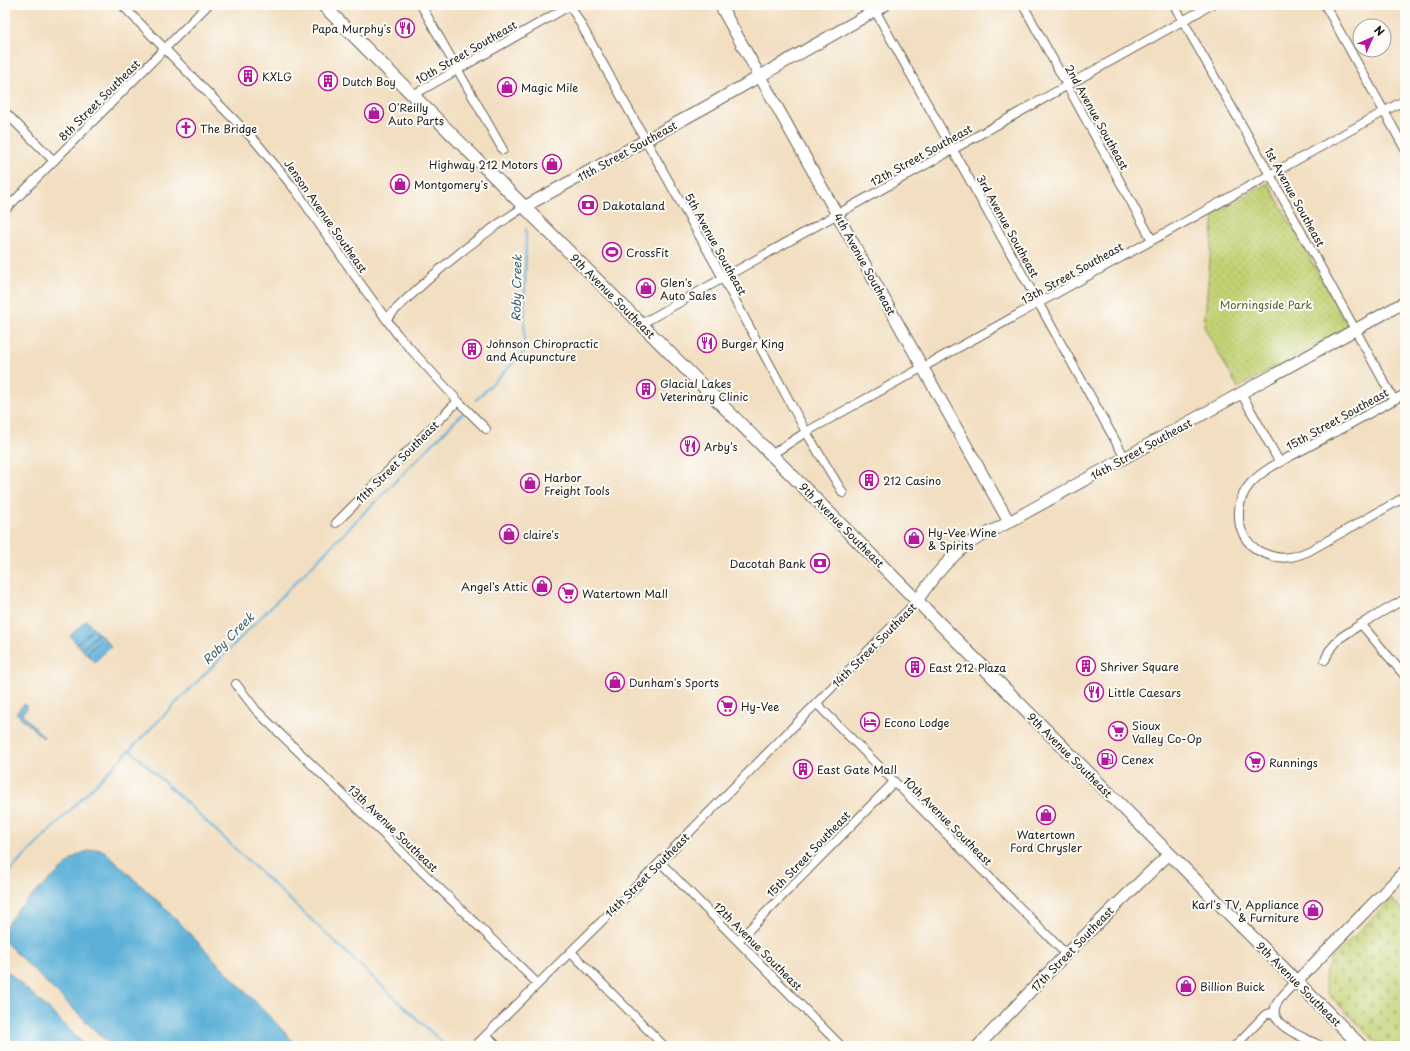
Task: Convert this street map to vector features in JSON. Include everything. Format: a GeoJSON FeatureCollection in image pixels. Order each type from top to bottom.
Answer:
{"type":"FeatureCollection","features":[{"type":"Feature","properties":{"kind":"main road","name":"9th Avenue Southeast"},"geometry":{"type":"LineString","coordinates":[[324,5],[1361,1046]]}},
{"type":"Feature","properties":{"kind":"street","name":"Jenson Avenue Southeast"},"geometry":{"type":"LineString","coordinates":[[122,5],[229,113],[278,168],[297,192],[386,319],[406,344],[486,429]]}},
{"type":"Feature","properties":{"kind":"street","name":"8th Street Southeast"},"geometry":{"type":"LineString","coordinates":[[5,210],[208,5]]}},
{"type":"Feature","properties":{"kind":"street"},"geometry":{"type":"LineString","coordinates":[[421,5],[456,70],[503,150]]}},
{"type":"Feature","properties":{"kind":"street","name":"10th Street Southeast"},"geometry":{"type":"LineString","coordinates":[[413,95],[571,5]]}},
{"type":"Feature","properties":{"kind":"street","name":"5th Avenue Southeast"},"geometry":{"type":"LineString","coordinates":[[571,5],[723,278],[806,432],[843,493]]}},
{"type":"Feature","properties":{"kind":"street","name":"4th Avenue Southeast"},"geometry":{"type":"LineString","coordinates":[[720,5],[1009,522]]}},
{"type":"Feature","properties":{"kind":"street","name":"2nd Avenue Southeast"},"geometry":{"type":"LineString","coordinates":[[1022,5],[1152,240]]}},
{"type":"Feature","properties":{"kind":"street","name":"1st Avenue Southeast"},"geometry":{"type":"LineString","coordinates":[[1174,5],[1356,329],[1394,400]]}},
{"type":"Feature","properties":{"kind":"street","name":"12th Street Southeast"},"geometry":{"type":"LineString","coordinates":[[641,324],[1211,5]]}},
{"type":"Feature","properties":{"kind":"street"},"geometry":{"type":"LineString","coordinates":[[1325,5],[1405,149]]}},
{"type":"Feature","properties":{"kind":"street","name":"11th Street Southeast"},"geometry":{"type":"LineString","coordinates":[[386,319],[409,296],[448,262],[524,207],[760,76],[878,7]]}},
{"type":"Feature","properties":{"kind":"street","name":"3rd Avenue Southeast"},"geometry":{"type":"LineString","coordinates":[[878,7],[953,150],[1125,458]]}},
{"type":"Feature","properties":{"kind":"street","name":"13th Street Southeast"},"geometry":{"type":"LineString","coordinates":[[771,455],[806,432],[1405,100]]}},
{"type":"Feature","properties":{"kind":"street"},"geometry":{"type":"LineString","coordinates":[[5,112],[54,161]]}},
{"type":"Feature","properties":{"kind":"street","name":"14th Street Southeast"},"geometry":{"type":"LineString","coordinates":[[475,1046],[571,952],[917,601],[930,580],[952,558],[972,542],[1405,302]]}},
{"type":"Feature","properties":{"kind":"street"},"geometry":{"type":"LineString","coordinates":[[1241,393],[1280,463]]}},
{"type":"Feature","properties":{"kind":"street","name":"15th Street Southeast"},"geometry":{"type":"LineString","coordinates":[[1405,394],[1280,463],[1257,478],[1250,484],[1241,500],[1239,519],[1246,541],[1254,548],[1270,556],[1288,558],[1298,556],[1322,544],[1405,497]]}},
{"type":"Feature","properties":{"kind":"street","name":"11th Street Southeast"},"geometry":{"type":"LineString","coordinates":[[336,523],[458,401]]}},
{"type":"Feature","properties":{"kind":"street"},"geometry":{"type":"LineString","coordinates":[[1325,660],[1335,643],[1361,624],[1405,599]]}},
{"type":"Feature","properties":{"kind":"street"},"geometry":{"type":"LineString","coordinates":[[1361,624],[1405,676]]}},
{"type":"Feature","properties":{"kind":"street","name":"13th Avenue Southeast"},"geometry":{"type":"LineString","coordinates":[[236,684],[256,710],[267,721],[538,984]]}},
{"type":"Feature","properties":{"kind":"street","name":"10th Avenue Southeast"},"geometry":{"type":"LineString","coordinates":[[816,703],[1066,954]]}},
{"type":"Feature","properties":{"kind":"street","name":"15th Street Southeast"},"geometry":{"type":"LineString","coordinates":[[738,941],[894,782]]}},
{"type":"Feature","properties":{"kind":"street","name":"17th Street Southeast"},"geometry":{"type":"LineString","coordinates":[[978,1046],[1066,954],[1169,854]]}},
{"type":"Feature","properties":{"kind":"street","name":"12th Avenue Southeast"},"geometry":{"type":"LineString","coordinates":[[660,862],[841,1046]]}},
{"type":"Feature","properties":{"kind":"street"},"geometry":{"type":"LineString","coordinates":[[1321,1046],[1277,1021],[1274,1012],[1277,1002],[1405,871]]}},
{"type":"Feature","properties":{"kind":"street"},"geometry":{"type":"LineString","coordinates":[[571,952],[664,1046]]}},
{"type":"Feature","properties":{"kind":"street"},"geometry":{"type":"LineString","coordinates":[[1234,1046],[1265,1015],[1274,1012]]}},
{"type":"Feature","properties":{"kind":"street"},"geometry":{"type":"LineString","coordinates":[[486,1035],[497,1046]]}},
{"type":"Feature","properties":{"kind":"green space","name":"Morningside Park"},"geometry":{"type":"Polygon","coordinates":[[[1268,183],[1348,327],[1238,388],[1204,327],[1214,214],[1268,183]]]}},
{"type":"Feature","properties":{"kind":"green space"},"geometry":{"type":"Polygon","coordinates":[[[1392,899],[1405,912],[1405,1046],[1380,1046],[1327,993],[1325,984],[1325,976],[1331,959],[1392,899]]]}},
{"type":"Feature","properties":{"kind":"water"},"geometry":{"type":"Polygon","coordinates":[[[86,620],[98,633],[82,649],[78,645],[91,631],[77,644],[70,636],[86,620]]]}},
{"type":"Feature","properties":{"kind":"water"},"geometry":{"type":"Polygon","coordinates":[[[99,633],[111,646],[95,662],[87,654],[100,640],[86,654],[82,650],[99,633]]]}},
{"type":"Feature","properties":{"kind":"water"},"geometry":{"type":"Polygon","coordinates":[[[24,704],[28,708],[22,714],[44,737],[43,738],[16,713],[24,704]]]}},
{"type":"Feature","properties":{"kind":"water"},"geometry":{"type":"Polygon","coordinates":[[[96,849],[104,851],[164,907],[293,1041],[293,1046],[111,1046],[5,942],[5,927],[17,910],[77,855],[96,849]]]}},
{"type":"Feature","properties":{"kind":"water"},"geometry":{"type":"Polygon","coordinates":[[[5,969],[58,1018],[85,1046],[5,1046],[5,969]]]}},
{"type":"Feature","properties":{"kind":"waterway","name":"Roby Creek"},"geometry":{"type":"LineString","coordinates":[[476,400],[524,352],[526,229]]}},
{"type":"Feature","properties":{"kind":"waterway","name":"Roby Creek"},"geometry":{"type":"LineString","coordinates":[[5,876],[463,413]]}},
{"type":"Feature","properties":{"kind":"waterway"},"geometry":{"type":"LineString","coordinates":[[130,750],[446,1046]]}},
{"type":"Feature","properties":{"kind":"place","name":"Papa Murphy's"},"geometry":{"type":"Point","coordinates":[405,28]}},
{"type":"Feature","properties":{"kind":"place","name":"KXLG"},"geometry":{"type":"Point","coordinates":[248,76]}},
{"type":"Feature","properties":{"kind":"place","name":"Dutch Boy"},"geometry":{"type":"Point","coordinates":[328,81]}},
{"type":"Feature","properties":{"kind":"place","name":"Magic Mile"},"geometry":{"type":"Point","coordinates":[507,87]}},
{"type":"Feature","properties":{"kind":"place","name":"O'Reilly Auto Parts"},"geometry":{"type":"Point","coordinates":[374,113]}},
{"type":"Feature","properties":{"kind":"place","name":"The Bridge"},"geometry":{"type":"Point","coordinates":[186,128]}},
{"type":"Feature","properties":{"kind":"place","name":"Highway 212 Motors"},"geometry":{"type":"Point","coordinates":[552,164]}},
{"type":"Feature","properties":{"kind":"place","name":"Montgomery's"},"geometry":{"type":"Point","coordinates":[400,184]}},
{"type":"Feature","properties":{"kind":"place","name":"Dakotaland"},"geometry":{"type":"Point","coordinates":[588,205]}},
{"type":"Feature","properties":{"kind":"place","name":"CrossFit"},"geometry":{"type":"Point","coordinates":[612,252]}},
{"type":"Feature","properties":{"kind":"place","name":"Glen's Auto Sales"},"geometry":{"type":"Point","coordinates":[646,288]}},
{"type":"Feature","properties":{"kind":"place","name":"Burger King"},"geometry":{"type":"Point","coordinates":[707,343]}},
{"type":"Feature","properties":{"kind":"place","name":"Johnson Chiropractic and Acupuncture"},"geometry":{"type":"Point","coordinates":[472,349]}},
{"type":"Feature","properties":{"kind":"place","name":"Glacial Lakes Veterinary Clinic"},"geometry":{"type":"Point","coordinates":[646,389]}},
{"type":"Feature","properties":{"kind":"place","name":"Arby's"},"geometry":{"type":"Point","coordinates":[690,446]}},
{"type":"Feature","properties":{"kind":"place","name":"212 Casino"},"geometry":{"type":"Point","coordinates":[869,480]}},
{"type":"Feature","properties":{"kind":"place","name":"Harbor Freight Tools"},"geometry":{"type":"Point","coordinates":[530,483]}},
{"type":"Feature","properties":{"kind":"place","name":"claire's"},"geometry":{"type":"Point","coordinates":[509,534]}},
{"type":"Feature","properties":{"kind":"place","name":"Hy-Vee Wine & Spirits"},"geometry":{"type":"Point","coordinates":[914,538]}},
{"type":"Feature","properties":{"kind":"place","name":"Dacotah Bank"},"geometry":{"type":"Point","coordinates":[820,563]}},
{"type":"Feature","properties":{"kind":"place","name":"Angel's Attic"},"geometry":{"type":"Point","coordinates":[542,586]}},
{"type":"Feature","properties":{"kind":"place","name":"Watertown Mall"},"geometry":{"type":"Point","coordinates":[568,593]}},
{"type":"Feature","properties":{"kind":"place","name":"Shriver Square"},"geometry":{"type":"Point","coordinates":[1086,666]}},
{"type":"Feature","properties":{"kind":"place","name":"East 212 Plaza"},"geometry":{"type":"Point","coordinates":[915,667]}},
{"type":"Feature","properties":{"kind":"place","name":"Dunham's Sports"},"geometry":{"type":"Point","coordinates":[615,682]}},
{"type":"Feature","properties":{"kind":"place","name":"Little Caesars"},"geometry":{"type":"Point","coordinates":[1094,692]}},
{"type":"Feature","properties":{"kind":"place","name":"Hy-Vee"},"geometry":{"type":"Point","coordinates":[727,706]}},
{"type":"Feature","properties":{"kind":"place","name":"Econo Lodge"},"geometry":{"type":"Point","coordinates":[870,722]}},
{"type":"Feature","properties":{"kind":"place","name":"Sioux Valley Co-Op"},"geometry":{"type":"Point","coordinates":[1118,731]}},
{"type":"Feature","properties":{"kind":"place","name":"Cenex"},"geometry":{"type":"Point","coordinates":[1107,759]}},
{"type":"Feature","properties":{"kind":"place","name":"Runnings"},"geometry":{"type":"Point","coordinates":[1255,762]}},
{"type":"Feature","properties":{"kind":"place","name":"East Gate Mall"},"geometry":{"type":"Point","coordinates":[803,769]}},
{"type":"Feature","properties":{"kind":"place","name":"Watertown Ford Chrysler"},"geometry":{"type":"Point","coordinates":[1046,815]}},
{"type":"Feature","properties":{"kind":"place","name":"Karl's TV, Appliance & Furniture"},"geometry":{"type":"Point","coordinates":[1313,910]}},
{"type":"Feature","properties":{"kind":"place","name":"Billion Buick"},"geometry":{"type":"Point","coordinates":[1186,986]}}]}
